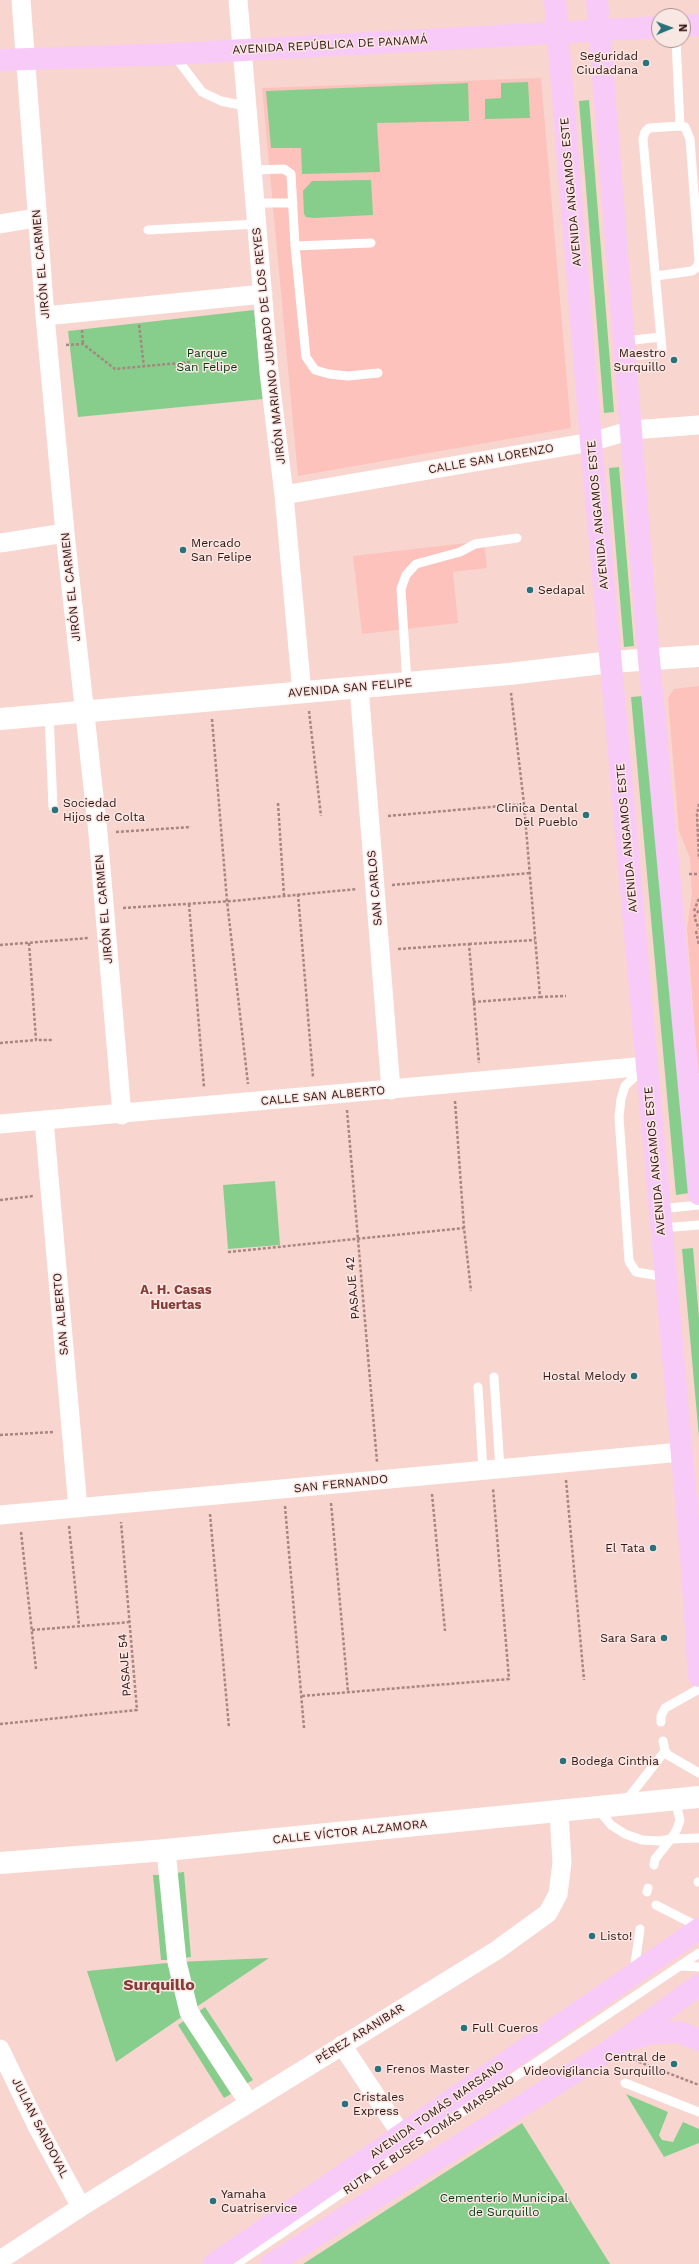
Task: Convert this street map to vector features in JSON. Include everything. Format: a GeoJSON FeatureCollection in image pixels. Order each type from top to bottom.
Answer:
{"type":"FeatureCollection","features":[{"type":"Feature","properties":{"kind":"main road","name":"AVENIDA ANGAMOS ESTE"},"geometry":{"type":"LineString","coordinates":[[555,0],[591,442],[681,1452],[695,1561],[699,1676]]}},
{"type":"Feature","properties":{"kind":"main road"},"geometry":{"type":"LineString","coordinates":[[596,0],[632,430],[649,660],[699,1194]]}},
{"type":"Feature","properties":{"kind":"main road","name":"AVENIDA REPÚBLICA DE PANAMÁ"},"geometry":{"type":"LineString","coordinates":[[8,62],[651,28]]}},
{"type":"Feature","properties":{"kind":"main road","name":"AVENIDA TOMÁS MARSANO"},"geometry":{"type":"LineString","coordinates":[[214,2264],[699,1928]]}},
{"type":"Feature","properties":{"kind":"main road"},"geometry":{"type":"LineString","coordinates":[[271,2264],[614,2047],[699,1985]]}},
{"type":"Feature","properties":{"kind":"main road"},"geometry":{"type":"LineString","coordinates":[[614,2047],[654,2033],[680,2032],[699,2040]]}},
{"type":"Feature","properties":{"kind":"street","name":"JIRÓN EL CARMEN"},"geometry":{"type":"LineString","coordinates":[[21,0],[8,62],[36,218],[65,533],[98,833],[122,1115]]}},
{"type":"Feature","properties":{"kind":"street","name":"JIRÓN MARIANO JURADO DE LOS REYES"},"geometry":{"type":"LineString","coordinates":[[238,0],[245,106],[253,170],[269,372],[305,692]]}},
{"type":"Feature","properties":{"kind":"street"},"geometry":{"type":"LineString","coordinates":[[0,224],[36,218]]}},
{"type":"Feature","properties":{"kind":"street"},"geometry":{"type":"LineString","coordinates":[[45,316],[263,294]]}},
{"type":"Feature","properties":{"kind":"street","name":"CALLE SAN LORENZO"},"geometry":{"type":"LineString","coordinates":[[284,495],[591,442],[632,430],[699,425]]}},
{"type":"Feature","properties":{"kind":"street"},"geometry":{"type":"LineString","coordinates":[[0,543],[65,533]]}},
{"type":"Feature","properties":{"kind":"street","name":"AVENIDA SAN FELIPE"},"geometry":{"type":"LineString","coordinates":[[0,719],[509,674],[611,662],[699,656]]}},
{"type":"Feature","properties":{"kind":"street","name":"SAN CARLOS"},"geometry":{"type":"LineString","coordinates":[[359,687],[391,1090]]}},
{"type":"Feature","properties":{"kind":"street","name":"CALLE SAN ALBERTO"},"geometry":{"type":"LineString","coordinates":[[0,1124],[122,1115],[647,1066]]}},
{"type":"Feature","properties":{"kind":"street","name":"SAN ALBERTO"},"geometry":{"type":"LineString","coordinates":[[44,1120],[71,1431],[73,1509]]}},
{"type":"Feature","properties":{"kind":"street","name":"SAN FERNANDO"},"geometry":{"type":"LineString","coordinates":[[0,1515],[117,1506],[681,1452]]}},
{"type":"Feature","properties":{"kind":"street","name":"CALLE VÍCTOR ALZAMORA"},"geometry":{"type":"LineString","coordinates":[[0,1863],[166,1850],[699,1797]]}},
{"type":"Feature","properties":{"kind":"street","name":"PÉREZ ARANIBAR"},"geometry":{"type":"LineString","coordinates":[[0,2260],[81,2207],[497,1950],[548,1913],[558,1894],[562,1863],[559,1812]]}},
{"type":"Feature","properties":{"kind":"street"},"geometry":{"type":"LineString","coordinates":[[166,1850],[177,1962],[189,2012],[249,2103]]}},
{"type":"Feature","properties":{"kind":"street"},"geometry":{"type":"LineString","coordinates":[[342,2045],[401,2134]]}},
{"type":"Feature","properties":{"kind":"street","name":"JULIAN SANDOVAL"},"geometry":{"type":"LineString","coordinates":[[0,2049],[37,2126],[81,2207]]}},
{"type":"Feature","properties":{"kind":"lane"},"geometry":{"type":"LineString","coordinates":[[676,48],[680,126]]}},
{"type":"Feature","properties":{"kind":"lane"},"geometry":{"type":"LineString","coordinates":[[173,54],[202,92],[221,101],[245,106]]}},
{"type":"Feature","properties":{"kind":"lane"},"geometry":{"type":"LineString","coordinates":[[625,349],[661,353],[656,276],[643,139],[645,132],[649,128],[680,126],[685,127],[690,139],[699,261],[698,267],[692,271],[656,276]]}},
{"type":"Feature","properties":{"kind":"lane"},"geometry":{"type":"LineString","coordinates":[[253,170],[288,170],[291,174],[295,246],[306,356],[315,370],[348,376],[378,373]]}},
{"type":"Feature","properties":{"kind":"lane"},"geometry":{"type":"LineString","coordinates":[[255,203],[293,203]]}},
{"type":"Feature","properties":{"kind":"lane"},"geometry":{"type":"LineString","coordinates":[[148,230],[257,224]]}},
{"type":"Feature","properties":{"kind":"lane"},"geometry":{"type":"LineString","coordinates":[[295,246],[371,243]]}},
{"type":"Feature","properties":{"kind":"lane"},"geometry":{"type":"LineString","coordinates":[[625,349],[661,337]]}},
{"type":"Feature","properties":{"kind":"lane"},"geometry":{"type":"LineString","coordinates":[[407,683],[401,589],[406,575],[416,564],[460,552],[475,544],[517,538]]}},
{"type":"Feature","properties":{"kind":"lane"},"geometry":{"type":"LineString","coordinates":[[49,714],[53,807]]}},
{"type":"Feature","properties":{"kind":"lane"},"geometry":{"type":"LineString","coordinates":[[647,1066],[625,1086],[620,1111],[629,1261],[636,1272],[666,1276]]}},
{"type":"Feature","properties":{"kind":"lane"},"geometry":{"type":"LineString","coordinates":[[661,1219],[699,1206]]}},
{"type":"Feature","properties":{"kind":"lane"},"geometry":{"type":"LineString","coordinates":[[661,1219],[699,1225]]}},
{"type":"Feature","properties":{"kind":"lane"},"geometry":{"type":"LineString","coordinates":[[491,1470],[494,1377]]}},
{"type":"Feature","properties":{"kind":"lane"},"geometry":{"type":"LineString","coordinates":[[478,1387],[491,1470]]}},
{"type":"Feature","properties":{"kind":"lane"},"geometry":{"type":"LineString","coordinates":[[661,1722],[660,1716],[665,1708],[699,1689]]}},
{"type":"Feature","properties":{"kind":"lane"},"geometry":{"type":"LineString","coordinates":[[663,1741],[665,1751],[668,1755],[699,1773]]}},
{"type":"Feature","properties":{"kind":"lane"},"geometry":{"type":"LineString","coordinates":[[622,1805],[665,1751]]}},
{"type":"Feature","properties":{"kind":"lane"},"geometry":{"type":"LineString","coordinates":[[656,1862],[671,1839],[680,1820],[675,1800]]}},
{"type":"Feature","properties":{"kind":"lane"},"geometry":{"type":"LineString","coordinates":[[598,1808],[611,1825],[625,1834],[642,1840],[699,1838]]}},
{"type":"Feature","properties":{"kind":"lane"},"geometry":{"type":"LineString","coordinates":[[656,1905],[699,1928]]}},
{"type":"Feature","properties":{"kind":"lane"},"geometry":{"type":"LineString","coordinates":[[633,1975],[640,1929]]}},
{"type":"Feature","properties":{"kind":"lane","name":"RUTA DE BUSES TOMÁS MARSANO"},"geometry":{"type":"LineString","coordinates":[[236,2264],[699,1953]]}},
{"type":"Feature","properties":{"kind":"lane"},"geometry":{"type":"LineString","coordinates":[[681,1966],[699,1967]]}},
{"type":"Feature","properties":{"kind":"lane"},"geometry":{"type":"LineString","coordinates":[[625,2083],[699,2112]]}},
{"type":"Feature","properties":{"kind":"path"},"geometry":{"type":"LineString","coordinates":[[139,325],[144,367]]}},
{"type":"Feature","properties":{"kind":"path"},"geometry":{"type":"LineString","coordinates":[[82,329],[83,344]]}},
{"type":"Feature","properties":{"kind":"path"},"geometry":{"type":"LineString","coordinates":[[70,345],[83,344],[115,369],[190,362]]}},
{"type":"Feature","properties":{"kind":"path"},"geometry":{"type":"LineString","coordinates":[[509,674],[524,804],[540,997]]}},
{"type":"Feature","properties":{"kind":"path"},"geometry":{"type":"LineString","coordinates":[[305,692],[320,816]]}},
{"type":"Feature","properties":{"kind":"path"},"geometry":{"type":"LineString","coordinates":[[211,700],[227,901],[250,1102]]}},
{"type":"Feature","properties":{"kind":"path"},"geometry":{"type":"LineString","coordinates":[[278,803],[284,896]]}},
{"type":"Feature","properties":{"kind":"path"},"geometry":{"type":"LineString","coordinates":[[369,818],[524,804]]}},
{"type":"Feature","properties":{"kind":"path"},"geometry":{"type":"LineString","coordinates":[[699,804],[697,814],[699,859]]}},
{"type":"Feature","properties":{"kind":"path"},"geometry":{"type":"LineString","coordinates":[[98,833],[191,827]]}},
{"type":"Feature","properties":{"kind":"path"},"geometry":{"type":"LineString","coordinates":[[105,910],[227,901],[530,873]]}},
{"type":"Feature","properties":{"kind":"path"},"geometry":{"type":"LineString","coordinates":[[691,874],[699,874]]}},
{"type":"Feature","properties":{"kind":"path"},"geometry":{"type":"LineString","coordinates":[[298,894],[314,1097]]}},
{"type":"Feature","properties":{"kind":"path"},"geometry":{"type":"LineString","coordinates":[[699,898],[694,909],[694,917],[699,928]]}},
{"type":"Feature","properties":{"kind":"path"},"geometry":{"type":"LineString","coordinates":[[189,904],[206,1107]]}},
{"type":"Feature","properties":{"kind":"path"},"geometry":{"type":"LineString","coordinates":[[694,917],[699,910]]}},
{"type":"Feature","properties":{"kind":"path"},"geometry":{"type":"LineString","coordinates":[[0,945],[107,937]]}},
{"type":"Feature","properties":{"kind":"path"},"geometry":{"type":"LineString","coordinates":[[380,950],[535,940]]}},
{"type":"Feature","properties":{"kind":"path"},"geometry":{"type":"LineString","coordinates":[[29,943],[36,1040]]}},
{"type":"Feature","properties":{"kind":"path"},"geometry":{"type":"LineString","coordinates":[[469,944],[480,1082]]}},
{"type":"Feature","properties":{"kind":"path"},"geometry":{"type":"LineString","coordinates":[[473,1002],[566,996]]}},
{"type":"Feature","properties":{"kind":"path"},"geometry":{"type":"LineString","coordinates":[[0,1043],[54,1040]]}},
{"type":"Feature","properties":{"kind":"path"},"geometry":{"type":"LineString","coordinates":[[454,1085],[464,1228],[471,1291]]}},
{"type":"Feature","properties":{"kind":"path","name":"PASAJE 42"},"geometry":{"type":"LineString","coordinates":[[345,1094],[378,1480]]}},
{"type":"Feature","properties":{"kind":"path"},"geometry":{"type":"LineString","coordinates":[[0,1200],[51,1194]]}},
{"type":"Feature","properties":{"kind":"path"},"geometry":{"type":"LineString","coordinates":[[228,1252],[464,1228]]}},
{"type":"Feature","properties":{"kind":"path"},"geometry":{"type":"LineString","coordinates":[[0,1435],[71,1431]]}},
{"type":"Feature","properties":{"kind":"path"},"geometry":{"type":"LineString","coordinates":[[564,1464],[584,1680]]}},
{"type":"Feature","properties":{"kind":"path"},"geometry":{"type":"LineString","coordinates":[[302,1696],[509,1679],[491,1470]]}},
{"type":"Feature","properties":{"kind":"path"},"geometry":{"type":"LineString","coordinates":[[430,1476],[444,1632]]}},
{"type":"Feature","properties":{"kind":"path"},"geometry":{"type":"LineString","coordinates":[[330,1485],[348,1692]]}},
{"type":"Feature","properties":{"kind":"path"},"geometry":{"type":"LineString","coordinates":[[284,1490],[304,1728]]}},
{"type":"Feature","properties":{"kind":"path"},"geometry":{"type":"LineString","coordinates":[[209,1497],[229,1728]]}},
{"type":"Feature","properties":{"kind":"path","name":"PASAJE 54"},"geometry":{"type":"LineString","coordinates":[[0,1724],[137,1710],[131,1622],[121,1523],[117,1506]]}},
{"type":"Feature","properties":{"kind":"path"},"geometry":{"type":"LineString","coordinates":[[73,1509],[79,1625]]}},
{"type":"Feature","properties":{"kind":"path"},"geometry":{"type":"LineString","coordinates":[[18,1513],[36,1669]]}},
{"type":"Feature","properties":{"kind":"path"},"geometry":{"type":"LineString","coordinates":[[32,1630],[131,1622]]}},
{"type":"Feature","properties":{"kind":"path"},"geometry":{"type":"LineString","coordinates":[[614,2047],[699,2085]]}},
{"type":"Feature","properties":{"kind":"shaded area"},"geometry":{"type":"Polygon","coordinates":[[[541,78],[571,428],[298,476],[262,88],[541,78]]]}},
{"type":"Feature","properties":{"kind":"shaded area"},"geometry":{"type":"Polygon","coordinates":[[[484,541],[487,568],[453,572],[458,623],[362,634],[353,556],[484,541]]]}},
{"type":"Feature","properties":{"kind":"shaded area"},"geometry":{"type":"Polygon","coordinates":[[[699,686],[698,1073],[687,928],[692,894],[690,858],[679,831],[668,698],[674,689],[699,686]]]}},
{"type":"Feature","properties":{"kind":"green space"},"geometry":{"type":"Polygon","coordinates":[[[528,82],[530,118],[485,119],[485,99],[501,98],[501,83],[528,82]]]}},
{"type":"Feature","properties":{"kind":"green space"},"geometry":{"type":"Polygon","coordinates":[[[468,83],[469,121],[377,123],[380,172],[302,174],[301,148],[271,148],[266,91],[468,83]]]}},
{"type":"Feature","properties":{"kind":"green space"},"geometry":{"type":"Polygon","coordinates":[[[589,100],[614,412],[604,413],[579,101],[589,100]]]}},
{"type":"Feature","properties":{"kind":"green space"},"geometry":{"type":"Polygon","coordinates":[[[371,180],[373,215],[313,218],[306,217],[304,214],[303,191],[312,181],[371,180]]]}},
{"type":"Feature","properties":{"kind":"green space","name":"Parque San Felipe"},"geometry":{"type":"Polygon","coordinates":[[[254,310],[263,399],[78,417],[68,331],[254,310]]]}},
{"type":"Feature","properties":{"kind":"green space"},"geometry":{"type":"Polygon","coordinates":[[[619,467],[634,646],[624,647],[609,468],[619,467]]]}},
{"type":"Feature","properties":{"kind":"green space"},"geometry":{"type":"Polygon","coordinates":[[[643,696],[689,1193],[676,1195],[631,697],[643,696]]]}},
{"type":"Feature","properties":{"kind":"green space"},"geometry":{"type":"Polygon","coordinates":[[[275,1181],[280,1245],[228,1249],[223,1185],[275,1181]]]}},
{"type":"Feature","properties":{"kind":"green space"},"geometry":{"type":"Polygon","coordinates":[[[693,1248],[699,1318],[699,1437],[682,1249],[693,1248]]]}},
{"type":"Feature","properties":{"kind":"green space"},"geometry":{"type":"Polygon","coordinates":[[[184,1872],[191,1957],[184,1958],[176,1873],[184,1872]]]}},
{"type":"Feature","properties":{"kind":"green space"},"geometry":{"type":"Polygon","coordinates":[[[153,1875],[160,1875],[168,1960],[161,1960],[153,1875]]]}},
{"type":"Feature","properties":{"kind":"green space"},"geometry":{"type":"Polygon","coordinates":[[[269,1958],[116,2062],[87,1971],[177,1962],[269,1958]]]}},
{"type":"Feature","properties":{"kind":"green space"},"geometry":{"type":"Polygon","coordinates":[[[205,2007],[253,2080],[246,2084],[198,2012],[205,2007]]]}},
{"type":"Feature","properties":{"kind":"green space"},"geometry":{"type":"Polygon","coordinates":[[[184,2021],[231,2094],[224,2098],[178,2025],[184,2021]]]}},
{"type":"Feature","properties":{"kind":"green space"},"geometry":{"type":"Polygon","coordinates":[[[626,2094],[668,2112],[659,2135],[662,2140],[673,2142],[683,2122],[699,2129],[699,2143],[664,2157],[626,2094]]]}},
{"type":"Feature","properties":{"kind":"green space","name":"Cementerio Municipal de Surquillo"},"geometry":{"type":"Polygon","coordinates":[[[522,2123],[610,2264],[303,2264],[405,2198],[522,2123]]]}},
{"type":"Feature","properties":{"kind":"place","name":"Seguridad Ciudadana"},"geometry":{"type":"Point","coordinates":[646,63]}},
{"type":"Feature","properties":{"kind":"place","name":"Maestro Surquillo"},"geometry":{"type":"Point","coordinates":[674,360]}},
{"type":"Feature","properties":{"kind":"place","name":"Mercado San Felipe"},"geometry":{"type":"Point","coordinates":[183,550]}},
{"type":"Feature","properties":{"kind":"place","name":"Sedapal"},"geometry":{"type":"Point","coordinates":[530,590]}},
{"type":"Feature","properties":{"kind":"place","name":"Sociedad Hijos de Colta"},"geometry":{"type":"Point","coordinates":[55,810]}},
{"type":"Feature","properties":{"kind":"place","name":"Clinica Dental Del Pueblo"},"geometry":{"type":"Point","coordinates":[586,815]}},
{"type":"Feature","properties":{"kind":"place","name":"Hostal Melody"},"geometry":{"type":"Point","coordinates":[634,1376]}},
{"type":"Feature","properties":{"kind":"place","name":"El Tata"},"geometry":{"type":"Point","coordinates":[653,1548]}},
{"type":"Feature","properties":{"kind":"place","name":"Sara Sara"},"geometry":{"type":"Point","coordinates":[664,1638]}},
{"type":"Feature","properties":{"kind":"place","name":"Bodega Cinthia"},"geometry":{"type":"Point","coordinates":[563,1761]}},
{"type":"Feature","properties":{"kind":"place","name":"Listo!"},"geometry":{"type":"Point","coordinates":[592,1936]}},
{"type":"Feature","properties":{"kind":"place","name":"Full Cueros"},"geometry":{"type":"Point","coordinates":[464,2028]}},
{"type":"Feature","properties":{"kind":"place","name":"Central de Videovigilancia Surquillo"},"geometry":{"type":"Point","coordinates":[674,2064]}},
{"type":"Feature","properties":{"kind":"place","name":"Frenos Master"},"geometry":{"type":"Point","coordinates":[378,2069]}},
{"type":"Feature","properties":{"kind":"place","name":"Cristales Express"},"geometry":{"type":"Point","coordinates":[345,2104]}},
{"type":"Feature","properties":{"kind":"place","name":"Yamaha Cuatriservice"},"geometry":{"type":"Point","coordinates":[213,2201]}},
{"type":"Feature","properties":{"kind":"district","name":"A. H. Casas Huertas"},"geometry":{"type":"Point","coordinates":[176,1298]}},
{"type":"Feature","properties":{"kind":"district","name":"Surquillo"},"geometry":{"type":"Point","coordinates":[159,1985]}}]}
